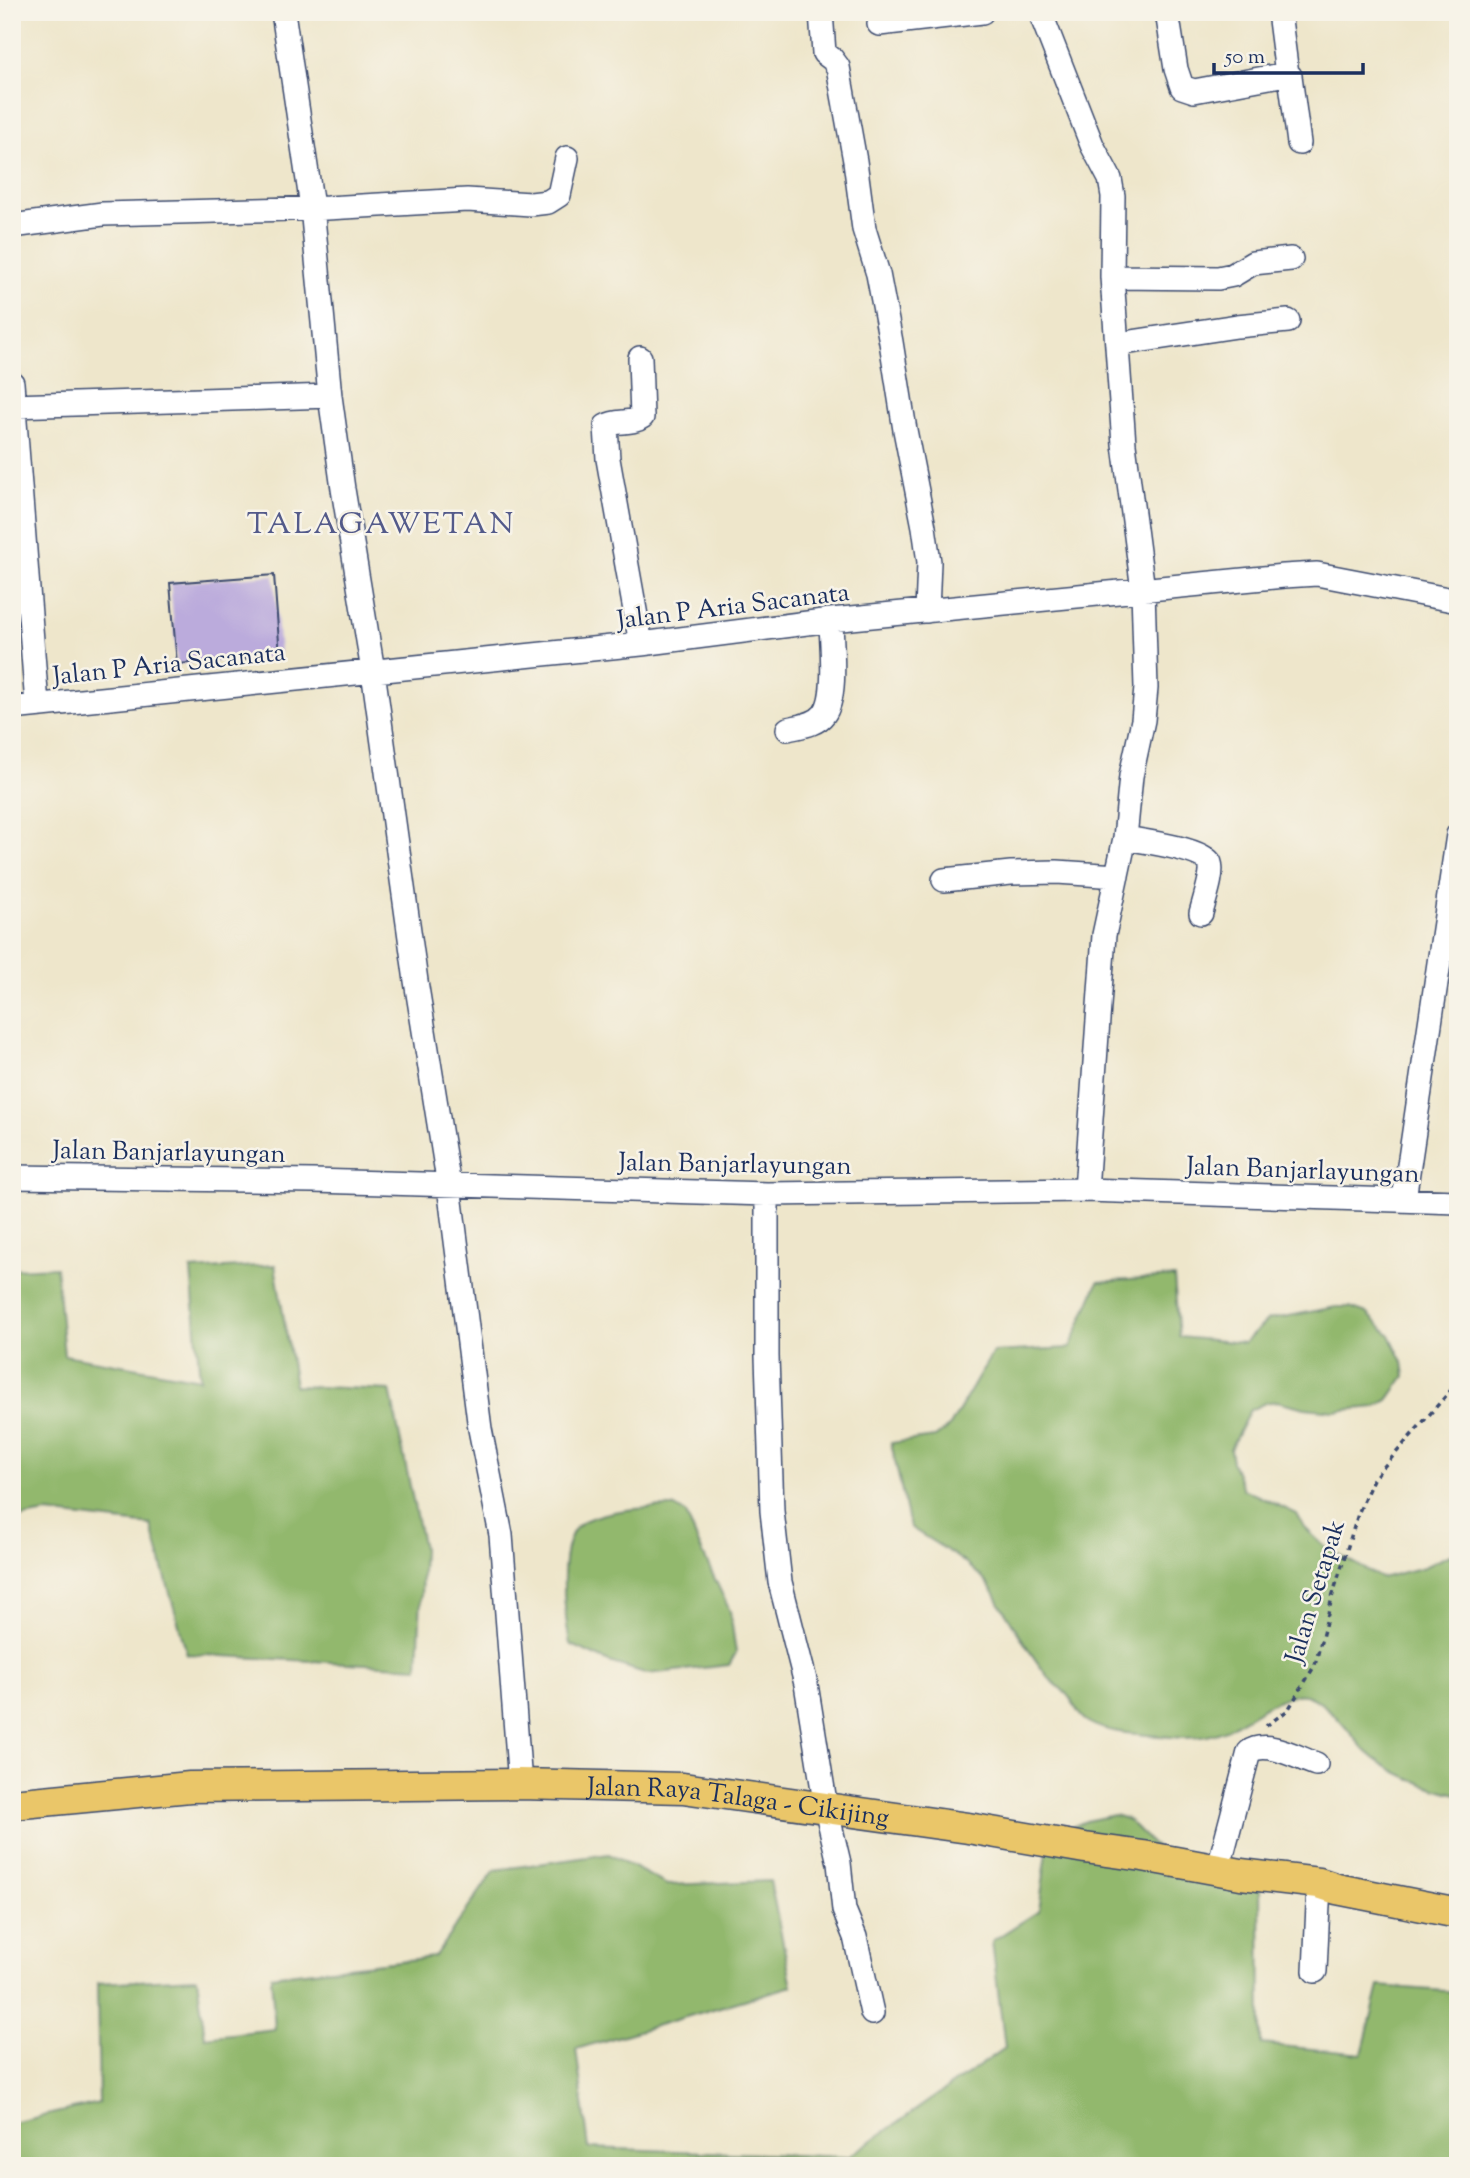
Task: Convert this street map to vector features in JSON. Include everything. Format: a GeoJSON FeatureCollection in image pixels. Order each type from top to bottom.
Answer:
{"type":"FeatureCollection","features":[{"type":"Feature","properties":{"kind":"main road","name":"Jalan Raya Talaga - Cikijing"},"geometry":{"type":"LineString","coordinates":[[12,1804],[190,1787],[520,1784],[683,1788],[1319,1883],[1458,1913]]}},
{"type":"Feature","properties":{"kind":"street"},"geometry":{"type":"LineString","coordinates":[[283,12],[312,207],[330,396],[343,489],[373,671],[416,981],[449,1186],[480,1429],[501,1535],[520,1784]]}},
{"type":"Feature","properties":{"kind":"street"},"geometry":{"type":"LineString","coordinates":[[821,12],[824,53],[838,67],[845,99],[864,229],[878,274],[925,527],[929,562],[927,611]]}},
{"type":"Feature","properties":{"kind":"street"},"geometry":{"type":"LineString","coordinates":[[879,24],[982,12]]}},
{"type":"Feature","properties":{"kind":"street"},"geometry":{"type":"LineString","coordinates":[[1040,12],[1092,145],[1110,179],[1113,196],[1112,277],[1124,444],[1143,590],[1146,688],[1143,720],[1131,776],[1125,838],[1101,959],[1086,1190]]}},
{"type":"Feature","properties":{"kind":"street"},"geometry":{"type":"LineString","coordinates":[[1167,12],[1176,69],[1180,83],[1187,90],[1287,74]]}},
{"type":"Feature","properties":{"kind":"street"},"geometry":{"type":"LineString","coordinates":[[1279,12],[1299,143]]}},
{"type":"Feature","properties":{"kind":"street"},"geometry":{"type":"LineString","coordinates":[[12,226],[103,214],[327,208],[467,200],[531,204],[548,202],[559,195],[567,158]]}},
{"type":"Feature","properties":{"kind":"street"},"geometry":{"type":"LineString","coordinates":[[1112,277],[1218,278],[1233,275],[1253,263],[1291,259]]}},
{"type":"Feature","properties":{"kind":"street"},"geometry":{"type":"LineString","coordinates":[[1118,344],[1288,321]]}},
{"type":"Feature","properties":{"kind":"street"},"geometry":{"type":"LineString","coordinates":[[640,358],[642,417],[633,422],[610,423],[605,431],[641,645]]}},
{"type":"Feature","properties":{"kind":"street"},"geometry":{"type":"LineString","coordinates":[[37,705],[13,398],[330,396]]}},
{"type":"Feature","properties":{"kind":"street","name":"Jalan P Aria Sacanata"},"geometry":{"type":"LineString","coordinates":[[12,708],[641,645],[831,620],[1317,574],[1458,601]]}},
{"type":"Feature","properties":{"kind":"street"},"geometry":{"type":"LineString","coordinates":[[788,729],[813,723],[824,714],[832,685],[831,620]]}},
{"type":"Feature","properties":{"kind":"street"},"geometry":{"type":"LineString","coordinates":[[1404,1199],[1458,835]]}},
{"type":"Feature","properties":{"kind":"street"},"geometry":{"type":"LineString","coordinates":[[1125,838],[1196,853],[1208,860],[1211,872],[1201,912]]}},
{"type":"Feature","properties":{"kind":"street"},"geometry":{"type":"LineString","coordinates":[[944,880],[1011,873],[1057,872],[1117,876]]}},
{"type":"Feature","properties":{"kind":"street","name":"Jalan Banjarlayungan"},"geometry":{"type":"LineString","coordinates":[[12,1177],[767,1194],[1086,1190],[1458,1202]]}},
{"type":"Feature","properties":{"kind":"street"},"geometry":{"type":"LineString","coordinates":[[767,1194],[767,1356],[772,1511],[780,1582],[806,1684],[826,1808],[839,1863],[844,1910],[855,1937],[872,2013]]}},
{"type":"Feature","properties":{"kind":"street"},"geometry":{"type":"LineString","coordinates":[[1218,1870],[1249,1752],[1264,1746],[1316,1765]]}},
{"type":"Feature","properties":{"kind":"street"},"geometry":{"type":"LineString","coordinates":[[1315,1971],[1319,1883]]}},
{"type":"Feature","properties":{"kind":"path","name":"Jalan Setapak"},"geometry":{"type":"LineString","coordinates":[[1261,1730],[1288,1710],[1315,1665],[1333,1594],[1358,1514],[1373,1479],[1458,1382]]}},
{"type":"Feature","properties":{"kind":"green space"},"geometry":{"type":"Polygon","coordinates":[[[275,1265],[295,1386],[390,1390],[423,1548],[418,1667],[187,1654],[151,1525],[47,1513],[12,1519],[12,1269],[56,1267],[64,1355],[200,1379],[191,1270],[275,1265]]]}},
{"type":"Feature","properties":{"kind":"green space"},"geometry":{"type":"Polygon","coordinates":[[[1174,1277],[1179,1337],[1244,1343],[1268,1320],[1336,1307],[1350,1307],[1367,1313],[1390,1335],[1403,1362],[1405,1376],[1388,1400],[1375,1407],[1334,1411],[1277,1401],[1265,1403],[1250,1410],[1230,1449],[1232,1462],[1243,1489],[1297,1514],[1304,1527],[1325,1547],[1381,1578],[1424,1567],[1449,1555],[1458,1556],[1458,1794],[1422,1784],[1386,1766],[1367,1752],[1331,1712],[1305,1695],[1288,1696],[1225,1731],[1198,1737],[1123,1733],[1096,1726],[1079,1714],[1067,1694],[1043,1670],[984,1580],[961,1560],[910,1527],[891,1443],[935,1437],[950,1426],[993,1352],[1070,1348],[1098,1282],[1174,1277]]]}},
{"type":"Feature","properties":{"kind":"green space"},"geometry":{"type":"Polygon","coordinates":[[[675,1507],[686,1514],[730,1611],[736,1653],[729,1665],[648,1674],[609,1662],[570,1644],[564,1578],[568,1543],[575,1529],[584,1521],[605,1514],[675,1507]]]}},
{"type":"Feature","properties":{"kind":"green space"},"geometry":{"type":"Polygon","coordinates":[[[1114,1815],[1127,1819],[1174,1865],[1260,1878],[1261,2044],[1362,2054],[1379,1986],[1458,1992],[1458,2166],[12,2166],[12,2123],[99,2103],[97,1983],[197,1978],[205,2037],[275,2029],[271,1976],[434,1957],[495,1870],[609,1854],[667,1885],[770,1881],[792,1986],[576,2049],[589,2148],[848,2157],[1005,2048],[992,1941],[1039,1911],[1049,1837],[1086,1821],[1114,1815]]]}},
{"type":"Feature","properties":{"kind":"building"},"geometry":{"type":"Polygon","coordinates":[[[274,575],[280,656],[177,664],[170,583],[274,575]]]}},
{"type":"Feature","properties":{"kind":"district","name":"TALAGAWETAN"},"geometry":{"type":"Point","coordinates":[381,523]}}]}
